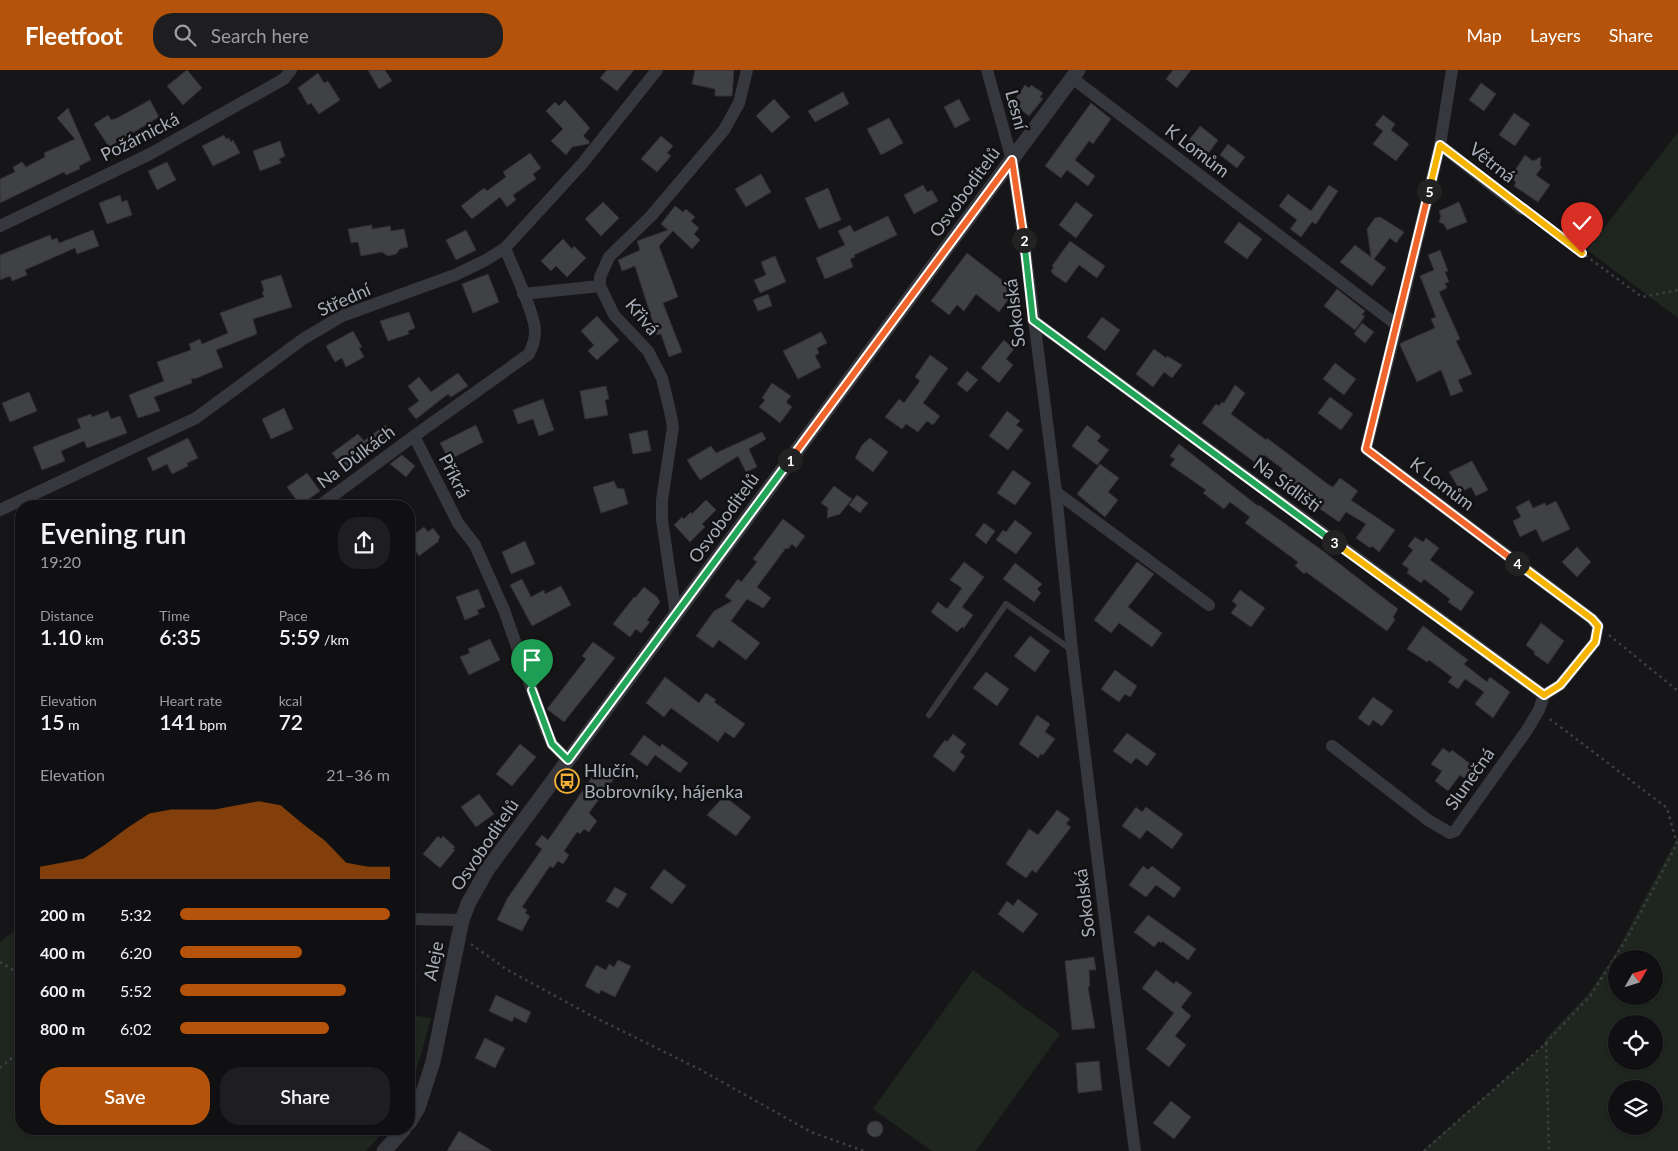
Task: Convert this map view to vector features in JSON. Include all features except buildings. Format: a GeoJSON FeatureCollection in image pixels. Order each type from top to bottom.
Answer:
{"type":"FeatureCollection","features":[{"type":"Feature","properties":{"kind":"street","name":"Požárnická"},"geometry":{"type":"LineString","coordinates":[[0,226],[150,154],[284,79],[291,70]]}},
{"type":"Feature","properties":{"kind":"street","name":"Střední"},"geometry":{"type":"LineString","coordinates":[[21,500],[196,418],[303,339],[342,316],[455,275],[486,260],[505,248],[582,164],[657,70]]}},
{"type":"Feature","properties":{"kind":"street"},"geometry":{"type":"LineString","coordinates":[[523,294],[600,286],[600,276],[609,256],[668,196],[724,130],[739,103],[748,70]]}},
{"type":"Feature","properties":{"kind":"street","name":"Lesní"},"geometry":{"type":"LineString","coordinates":[[988,70],[1012,160]]}},
{"type":"Feature","properties":{"kind":"street","name":"K Lomům"},"geometry":{"type":"LineString","coordinates":[[1452,70],[1440,145],[1366,449],[1592,619],[1598,626]]}},
{"type":"Feature","properties":{"kind":"street","name":"Osvoboditelů"},"geometry":{"type":"LineString","coordinates":[[460,927],[468,904],[487,870],[1075,74]]}},
{"type":"Feature","properties":{"kind":"street","name":"K Lomům"},"geometry":{"type":"LineString","coordinates":[[1075,74],[1397,325]]}},
{"type":"Feature","properties":{"kind":"street","name":"Větrná"},"geometry":{"type":"LineString","coordinates":[[1440,145],[1522,208]]}},
{"type":"Feature","properties":{"kind":"street","name":"Sokolská"},"geometry":{"type":"LineString","coordinates":[[1012,160],[1056,492],[1072,650],[1135,1151]]}},
{"type":"Feature","properties":{"kind":"street"},"geometry":{"type":"LineString","coordinates":[[414,436],[528,354],[533,346],[535,329],[505,248]]}},
{"type":"Feature","properties":{"kind":"street","name":"Křivá"},"geometry":{"type":"LineString","coordinates":[[600,286],[614,315],[648,352],[662,378],[670,410],[673,427],[662,500],[662,520],[676,615]]}},
{"type":"Feature","properties":{"kind":"street","name":"Na Sídlišti"},"geometry":{"type":"LineString","coordinates":[[1033,320],[1544,695]]}},
{"type":"Feature","properties":{"kind":"street","name":"Na Důlkách"},"geometry":{"type":"LineString","coordinates":[[327,500],[414,436]]}},
{"type":"Feature","properties":{"kind":"street","name":"Příkrá"},"geometry":{"type":"LineString","coordinates":[[414,436],[458,523],[475,545],[504,610],[552,744],[568,760]]}},
{"type":"Feature","properties":{"kind":"street"},"geometry":{"type":"LineString","coordinates":[[1056,492],[1209,605]]}},
{"type":"Feature","properties":{"kind":"street","name":"Střední"},"geometry":{"type":"LineString","coordinates":[[0,510],[15,503]]}},
{"type":"Feature","properties":{"kind":"street"},"geometry":{"type":"LineString","coordinates":[[1544,695],[1560,685],[1595,642],[1598,626]]}},
{"type":"Feature","properties":{"kind":"street","name":"Slunečná"},"geometry":{"type":"LineString","coordinates":[[1332,746],[1428,820],[1450,833],[1455,830],[1539,710],[1544,695]]}},
{"type":"Feature","properties":{"kind":"street"},"geometry":{"type":"LineString","coordinates":[[415,920],[460,927]]}},
{"type":"Feature","properties":{"kind":"street","name":"Aleje"},"geometry":{"type":"LineString","coordinates":[[415,1113],[433,1062],[460,927]]}},
{"type":"Feature","properties":{"kind":"street"},"geometry":{"type":"LineString","coordinates":[[384,1151],[399,1135]]}},
{"type":"Feature","properties":{"kind":"lane"},"geometry":{"type":"LineString","coordinates":[[929,715],[1006,604],[1072,650]]}},
{"type":"Feature","properties":{"kind":"path"},"geometry":{"type":"LineString","coordinates":[[1522,208],[1642,297],[1678,290]]}},
{"type":"Feature","properties":{"kind":"path"},"geometry":{"type":"LineString","coordinates":[[1598,626],[1678,690]]}},
{"type":"Feature","properties":{"kind":"path"},"geometry":{"type":"LineString","coordinates":[[1424,1151],[1546,1043],[1590,996],[1628,938],[1678,843],[1666,808],[1539,710]]}},
{"type":"Feature","properties":{"kind":"path"},"geometry":{"type":"LineString","coordinates":[[460,927],[506,969],[592,1016],[701,1070],[812,1132],[864,1151]]}},
{"type":"Feature","properties":{"kind":"path"},"geometry":{"type":"LineString","coordinates":[[0,962],[15,971]]}},
{"type":"Feature","properties":{"kind":"path"},"geometry":{"type":"LineString","coordinates":[[1546,1043],[1549,1151]]}},
{"type":"Feature","properties":{"kind":"path"},"geometry":{"type":"LineString","coordinates":[[0,1068],[15,1055]]}},
{"type":"Feature","properties":{"kind":"shaded area"},"geometry":{"type":"Polygon","coordinates":[[[1678,132],[1678,318],[1587,250],[1678,132]]]}},
{"type":"Feature","properties":{"kind":"shaded area"},"geometry":{"type":"Polygon","coordinates":[[[1678,836],[1678,1151],[1422,1151],[1543,1046],[1546,1038],[1588,994],[1608,965],[1608,1005],[1663,1005],[1663,950],[1618,950],[1678,836]]]}},
{"type":"Feature","properties":{"kind":"shaded area"},"geometry":{"type":"Polygon","coordinates":[[[15,931],[15,1135],[381,1135],[366,1151],[0,1151],[0,942],[15,931]]]}},
{"type":"Feature","properties":{"kind":"shaded area"},"geometry":{"type":"Polygon","coordinates":[[[973,970],[1060,1034],[976,1151],[932,1151],[873,1109],[973,970]]]}},
{"type":"Feature","properties":{"kind":"shaded area"},"geometry":{"type":"Polygon","coordinates":[[[415,1016],[431,1018],[415,1075],[415,1016]]]}},
{"type":"Feature","properties":{"kind":"place","name":"Hlučín, Bobrovníky, hájenka"},"geometry":{"type":"Point","coordinates":[567,781]}},
{"type":"Feature","properties":{"kind":"route"},"geometry":{"type":"LineString","coordinates":[[532,690],[552,744],[568,760],[1012,160],[1033,320],[1544,695],[1560,685],[1595,642],[1598,626],[1592,619],[1366,449],[1440,145],[1582,253]]}}]}
